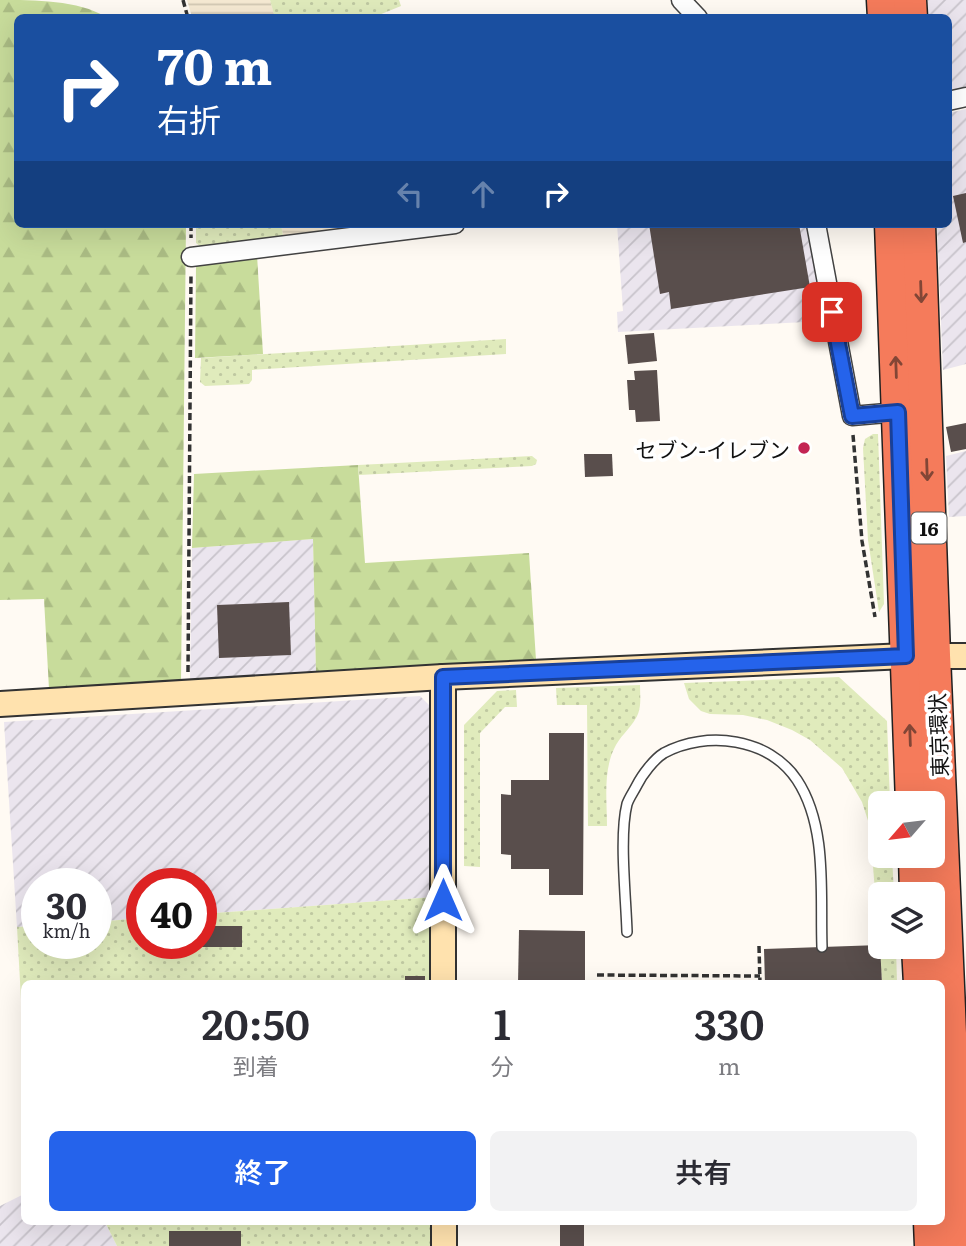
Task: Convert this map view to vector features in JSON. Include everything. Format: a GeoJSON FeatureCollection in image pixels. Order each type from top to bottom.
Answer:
{"type":"FeatureCollection","features":[{"type":"Feature","properties":{"kind":"highway","name":"東京環状"},"geometry":{"type":"LineString","coordinates":[[891,228],[898,412],[920,656],[941,980]]}},
{"type":"Feature","properties":{"kind":"highway","name":"東京環状"},"geometry":{"type":"LineString","coordinates":[[913,791],[920,656],[919,228]]}},
{"type":"Feature","properties":{"kind":"highway"},"geometry":{"type":"LineString","coordinates":[[919,959],[920,980]]}},
{"type":"Feature","properties":{"kind":"highway","name":"東京環状"},"geometry":{"type":"LineString","coordinates":[[945,1044],[958,1246]]}},
{"type":"Feature","properties":{"kind":"highway"},"geometry":{"type":"LineString","coordinates":[[930,1225],[931,1246]]}},
{"type":"Feature","properties":{"kind":"street"},"geometry":{"type":"LineString","coordinates":[[681,0],[694,14]]}},
{"type":"Feature","properties":{"kind":"street"},"geometry":{"type":"LineString","coordinates":[[191,257],[423,228]]}},
{"type":"Feature","properties":{"kind":"street"},"geometry":{"type":"LineString","coordinates":[[817,228],[852,416],[898,412]]}},
{"type":"Feature","properties":{"kind":"street"},"geometry":{"type":"LineString","coordinates":[[0,704],[443,677],[966,656]]}},
{"type":"Feature","properties":{"kind":"street"},"geometry":{"type":"LineString","coordinates":[[443,677],[443,980]]}},
{"type":"Feature","properties":{"kind":"street"},"geometry":{"type":"LineString","coordinates":[[444,1225],[444,1246]]}},
{"type":"Feature","properties":{"kind":"lane"},"geometry":{"type":"LineString","coordinates":[[627,932],[624,833],[627,803],[640,778],[662,754],[696,741],[743,742],[778,759],[797,781],[813,815],[819,847],[822,947]]}},
{"type":"Feature","properties":{"kind":"path"},"geometry":{"type":"LineString","coordinates":[[188,692],[191,228]]}},
{"type":"Feature","properties":{"kind":"path"},"geometry":{"type":"LineString","coordinates":[[852,416],[862,541],[875,617]]}},
{"type":"Feature","properties":{"kind":"path"},"geometry":{"type":"LineString","coordinates":[[759,946],[760,980]]}},
{"type":"Feature","properties":{"kind":"path"},"geometry":{"type":"LineString","coordinates":[[597,975],[760,976]]}},
{"type":"Feature","properties":{"kind":"shaded area"},"geometry":{"type":"Polygon","coordinates":[[[187,0],[270,0],[274,14],[191,14],[187,0]]]}},
{"type":"Feature","properties":{"kind":"shaded area"},"geometry":{"type":"Polygon","coordinates":[[[928,0],[966,0],[966,88],[952,92],[952,14],[928,14],[928,0]]]}},
{"type":"Feature","properties":{"kind":"shaded area"},"geometry":{"type":"Polygon","coordinates":[[[966,109],[966,364],[943,370],[937,228],[952,228],[952,112],[966,109]]]}},
{"type":"Feature","properties":{"kind":"shaded area"},"geometry":{"type":"Polygon","coordinates":[[[282,228],[370,228],[284,242],[282,228]]]}},
{"type":"Feature","properties":{"kind":"shaded area"},"geometry":{"type":"Polygon","coordinates":[[[617,228],[808,228],[824,321],[618,332],[617,312],[623,311],[617,228]]]}},
{"type":"Feature","properties":{"kind":"shaded area"},"geometry":{"type":"Polygon","coordinates":[[[966,451],[966,516],[949,517],[946,456],[966,451]]]}},
{"type":"Feature","properties":{"kind":"shaded area"},"geometry":{"type":"Polygon","coordinates":[[[313,539],[316,673],[190,681],[192,548],[313,539]]]}},
{"type":"Feature","properties":{"kind":"shaded area"},"geometry":{"type":"Polygon","coordinates":[[[420,696],[435,711],[434,897],[217,913],[217,868],[126,868],[126,919],[112,921],[112,868],[21,868],[21,927],[17,927],[4,722],[420,696]]]}},
{"type":"Feature","properties":{"kind":"shaded area"},"geometry":{"type":"Polygon","coordinates":[[[21,1196],[21,1225],[106,1225],[117,1246],[0,1246],[0,1206],[21,1196]]]}},
{"type":"Feature","properties":{"kind":"green space"},"geometry":{"type":"Polygon","coordinates":[[[0,0],[42,1],[83,7],[100,14],[14,14],[14,228],[186,228],[181,682],[49,689],[44,599],[0,600],[0,0]]]}},
{"type":"Feature","properties":{"kind":"green space"},"geometry":{"type":"Polygon","coordinates":[[[270,0],[399,0],[401,6],[381,14],[274,14],[270,0]]]}},
{"type":"Feature","properties":{"kind":"green space"},"geometry":{"type":"Polygon","coordinates":[[[196,228],[282,228],[284,242],[204,249],[196,243],[196,228]]]}},
{"type":"Feature","properties":{"kind":"green space"},"geometry":{"type":"Polygon","coordinates":[[[257,255],[263,354],[195,358],[196,267],[203,259],[257,255]]]}},
{"type":"Feature","properties":{"kind":"green space"},"geometry":{"type":"Polygon","coordinates":[[[506,339],[506,354],[252,370],[249,384],[205,386],[200,382],[201,358],[506,339]]]}},
{"type":"Feature","properties":{"kind":"green space"},"geometry":{"type":"Polygon","coordinates":[[[878,434],[884,604],[879,612],[868,540],[863,448],[865,439],[878,434]]]}},
{"type":"Feature","properties":{"kind":"green space"},"geometry":{"type":"Polygon","coordinates":[[[532,456],[537,460],[532,466],[359,475],[358,465],[532,456]]]}},
{"type":"Feature","properties":{"kind":"green space"},"geometry":{"type":"Polygon","coordinates":[[[358,465],[365,563],[529,553],[536,660],[316,673],[313,539],[192,548],[194,474],[358,465]]]}},
{"type":"Feature","properties":{"kind":"green space"},"geometry":{"type":"Polygon","coordinates":[[[839,677],[887,721],[890,791],[868,791],[868,821],[862,802],[842,768],[810,740],[767,720],[701,711],[689,699],[684,683],[839,677]]]}},
{"type":"Feature","properties":{"kind":"green space"},"geometry":{"type":"Polygon","coordinates":[[[640,685],[638,714],[616,745],[608,767],[607,826],[588,826],[587,705],[557,705],[556,688],[640,685]]]}},
{"type":"Feature","properties":{"kind":"green space"},"geometry":{"type":"Polygon","coordinates":[[[516,690],[517,707],[505,707],[480,733],[480,867],[464,866],[464,725],[497,691],[516,690]]]}},
{"type":"Feature","properties":{"kind":"green space"},"geometry":{"type":"Polygon","coordinates":[[[873,868],[893,868],[893,882],[874,882],[873,868]]]}},
{"type":"Feature","properties":{"kind":"green space"},"geometry":{"type":"Polygon","coordinates":[[[434,897],[434,980],[21,980],[21,1000],[17,927],[21,927],[21,959],[112,959],[112,921],[126,919],[126,959],[217,959],[217,913],[434,897]]]}},
{"type":"Feature","properties":{"kind":"green space"},"geometry":{"type":"Polygon","coordinates":[[[880,959],[896,959],[897,980],[882,980],[880,959]]]}},
{"type":"Feature","properties":{"kind":"green space"},"geometry":{"type":"Polygon","coordinates":[[[106,1225],[432,1225],[432,1246],[117,1246],[106,1225]]]}},
{"type":"Feature","properties":{"kind":"building"},"geometry":{"type":"Polygon","coordinates":[[[966,193],[966,242],[963,243],[953,196],[966,193]]]}},
{"type":"Feature","properties":{"kind":"building"},"geometry":{"type":"Polygon","coordinates":[[[650,228],[800,228],[810,287],[671,309],[669,292],[660,294],[650,228]]]}},
{"type":"Feature","properties":{"kind":"building"},"geometry":{"type":"Polygon","coordinates":[[[654,333],[657,361],[628,364],[625,335],[654,333]]]}},
{"type":"Feature","properties":{"kind":"building"},"geometry":{"type":"Polygon","coordinates":[[[657,370],[660,421],[636,422],[635,410],[629,410],[627,380],[635,380],[634,371],[657,370]]]}},
{"type":"Feature","properties":{"kind":"building"},"geometry":{"type":"Polygon","coordinates":[[[966,423],[966,449],[951,452],[946,427],[966,423]]]}},
{"type":"Feature","properties":{"kind":"building"},"geometry":{"type":"Polygon","coordinates":[[[584,454],[612,454],[613,476],[585,477],[584,454]]]}},
{"type":"Feature","properties":{"kind":"building"},"geometry":{"type":"Polygon","coordinates":[[[289,602],[291,655],[219,658],[217,605],[289,602]]]}},
{"type":"Feature","properties":{"kind":"building"},"geometry":{"type":"Polygon","coordinates":[[[549,733],[584,733],[583,895],[549,895],[549,869],[511,869],[511,855],[501,854],[501,794],[511,795],[511,780],[549,780],[549,733]]]}},
{"type":"Feature","properties":{"kind":"building"},"geometry":{"type":"Polygon","coordinates":[[[217,926],[242,926],[242,947],[217,947],[217,926]]]}},
{"type":"Feature","properties":{"kind":"building"},"geometry":{"type":"Polygon","coordinates":[[[519,930],[585,931],[585,980],[518,980],[519,930]]]}},
{"type":"Feature","properties":{"kind":"building"},"geometry":{"type":"Polygon","coordinates":[[[868,945],[868,959],[881,959],[882,980],[765,980],[764,949],[868,945]]]}},
{"type":"Feature","properties":{"kind":"building"},"geometry":{"type":"Polygon","coordinates":[[[405,976],[425,976],[425,980],[405,980],[405,976]]]}},
{"type":"Feature","properties":{"kind":"building"},"geometry":{"type":"Polygon","coordinates":[[[560,1225],[584,1225],[584,1246],[560,1246],[560,1225]]]}},
{"type":"Feature","properties":{"kind":"building"},"geometry":{"type":"Polygon","coordinates":[[[169,1231],[241,1231],[241,1246],[169,1246],[169,1231]]]}},
{"type":"Feature","properties":{"kind":"place","name":"セブン-イレブン"},"geometry":{"type":"Point","coordinates":[804,448]}},
{"type":"Feature","properties":{"kind":"route"},"geometry":{"type":"LineString","coordinates":[[443,900],[443,677],[906,656],[898,412],[852,416],[832,312]]}}]}
